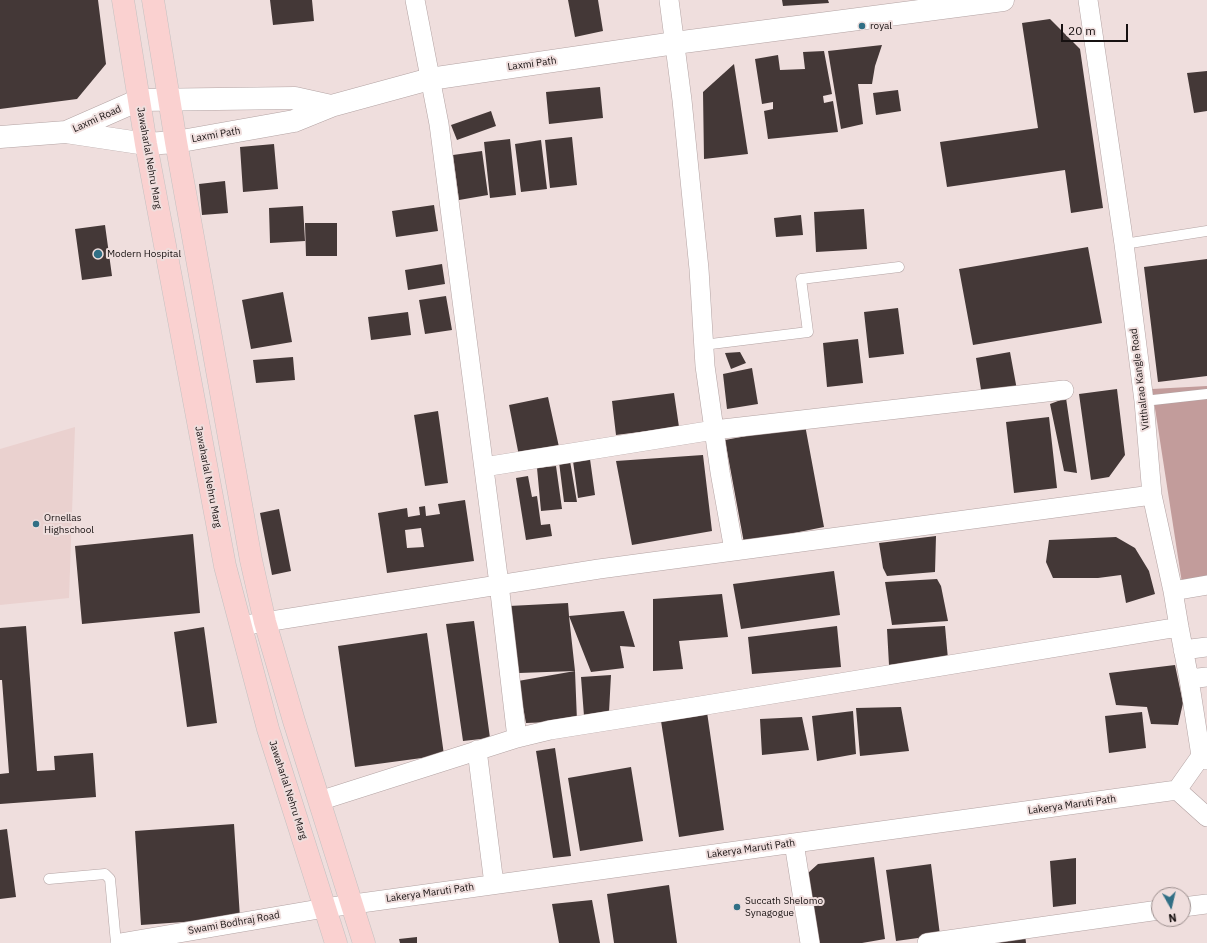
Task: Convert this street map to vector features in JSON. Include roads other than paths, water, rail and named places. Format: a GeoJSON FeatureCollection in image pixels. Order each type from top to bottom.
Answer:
{"type":"FeatureCollection","features":[{"type":"Feature","properties":{"kind":"main road","name":"Jawaharlal Nehru Marg"},"geometry":{"type":"LineString","coordinates":[[123,0],[146,144],[225,566],[268,729],[336,943]]}},
{"type":"Feature","properties":{"kind":"main road"},"geometry":{"type":"LineString","coordinates":[[153,0],[168,99],[251,560],[265,622],[294,721],[364,943]]}},
{"type":"Feature","properties":{"kind":"street"},"geometry":{"type":"LineString","coordinates":[[414,0],[439,124],[499,584],[517,738]]}},
{"type":"Feature","properties":{"kind":"street"},"geometry":{"type":"LineString","coordinates":[[669,0],[682,100],[699,269],[705,366],[720,472],[734,550]]}},
{"type":"Feature","properties":{"kind":"street","name":"Laxmi Path"},"geometry":{"type":"LineString","coordinates":[[66,132],[146,144],[176,142],[294,121],[331,106],[430,79],[675,44],[1003,0]]}},
{"type":"Feature","properties":{"kind":"street","name":"Vitthalrao Kangle Road"},"geometry":{"type":"LineString","coordinates":[[1088,0],[1124,244],[1144,401],[1152,494],[1173,591],[1183,650],[1198,678],[1204,758],[1177,790]]}},
{"type":"Feature","properties":{"kind":"street","name":"Laxmi Road"},"geometry":{"type":"LineString","coordinates":[[0,137],[66,132],[139,100],[295,98],[331,106]]}},
{"type":"Feature","properties":{"kind":"street"},"geometry":{"type":"LineString","coordinates":[[484,466],[714,430],[1064,390]]}},
{"type":"Feature","properties":{"kind":"street"},"geometry":{"type":"LineString","coordinates":[[240,626],[599,569],[1152,494]]}},
{"type":"Feature","properties":{"kind":"street"},"geometry":{"type":"LineString","coordinates":[[1173,591],[1207,585]]}},
{"type":"Feature","properties":{"kind":"street"},"geometry":{"type":"LineString","coordinates":[[319,801],[477,750],[550,730],[1179,627]]}},
{"type":"Feature","properties":{"kind":"street"},"geometry":{"type":"LineString","coordinates":[[1183,650],[1207,647]]}},
{"type":"Feature","properties":{"kind":"street"},"geometry":{"type":"LineString","coordinates":[[477,750],[494,884]]}},
{"type":"Feature","properties":{"kind":"street"},"geometry":{"type":"LineString","coordinates":[[1177,790],[1207,817]]}},
{"type":"Feature","properties":{"kind":"street","name":"Lakerya Maruti Path"},"geometry":{"type":"LineString","coordinates":[[325,908],[1177,790]]}},
{"type":"Feature","properties":{"kind":"street"},"geometry":{"type":"LineString","coordinates":[[794,843],[810,943]]}},
{"type":"Feature","properties":{"kind":"street"},"geometry":{"type":"LineString","coordinates":[[1191,906],[1207,904]]}},
{"type":"Feature","properties":{"kind":"street","name":"Swami Bodhraj Road"},"geometry":{"type":"LineString","coordinates":[[120,943],[325,908]]}},
{"type":"Feature","properties":{"kind":"street"},"geometry":{"type":"LineString","coordinates":[[927,943],[1151,911]]}},
{"type":"Feature","properties":{"kind":"lane"},"geometry":{"type":"LineString","coordinates":[[1124,244],[1207,231]]}},
{"type":"Feature","properties":{"kind":"lane"},"geometry":{"type":"LineString","coordinates":[[703,345],[808,332],[801,279],[900,267]]}},
{"type":"Feature","properties":{"kind":"lane"},"geometry":{"type":"LineString","coordinates":[[1144,401],[1207,394]]}},
{"type":"Feature","properties":{"kind":"lane"},"geometry":{"type":"LineString","coordinates":[[49,879],[105,874],[110,879],[116,943]]}},
{"type":"Feature","properties":{"kind":"place","name":"royal"},"geometry":{"type":"Point","coordinates":[862,26]}},
{"type":"Feature","properties":{"kind":"place","name":"Modern Hospital"},"geometry":{"type":"Point","coordinates":[98,254]}},
{"type":"Feature","properties":{"kind":"place","name":"Ornellas Highschool"},"geometry":{"type":"Point","coordinates":[36,524]}},
{"type":"Feature","properties":{"kind":"place","name":"Succath Shelomo Synagogue"},"geometry":{"type":"Point","coordinates":[737,907]}}]}
